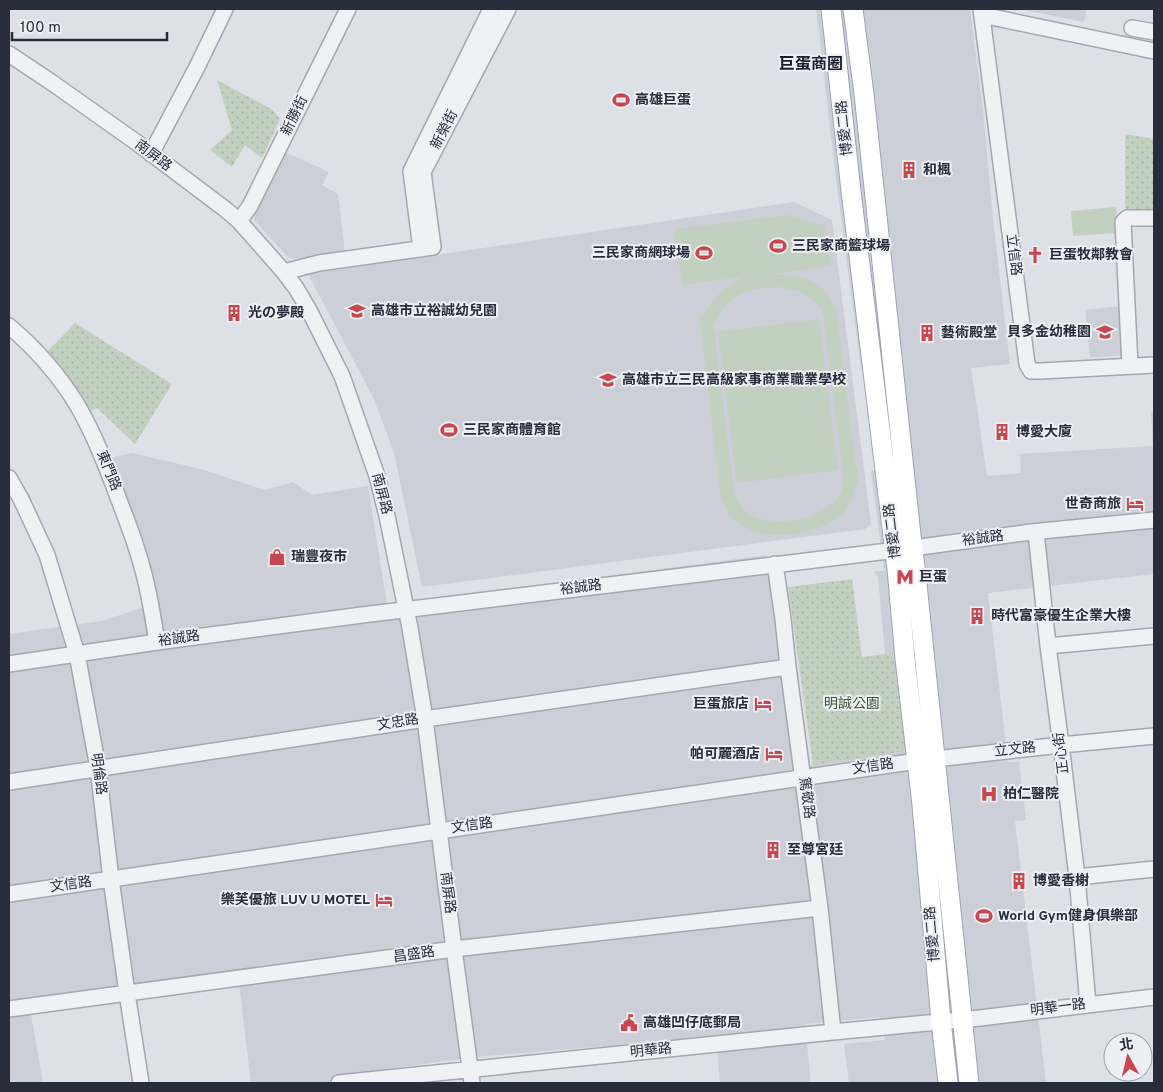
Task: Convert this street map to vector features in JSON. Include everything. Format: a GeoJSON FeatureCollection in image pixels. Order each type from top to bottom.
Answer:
{"type":"FeatureCollection","features":[{"type":"Feature","properties":{"kind":"main road","name":"博愛二路"},"geometry":{"type":"LineString","coordinates":[[831,9],[853,201],[904,549]]}},
{"type":"Feature","properties":{"kind":"main road","name":"博愛二路"},"geometry":{"type":"LineString","coordinates":[[853,9],[864,94],[904,549],[926,760],[962,1019],[969,1083]]}},
{"type":"Feature","properties":{"kind":"main road","name":"博愛二路"},"geometry":{"type":"LineString","coordinates":[[926,760],[922,805],[948,1083]]}},
{"type":"Feature","properties":{"kind":"street","name":"新勝街"},"geometry":{"type":"LineString","coordinates":[[239,221],[250,206],[348,9]]}},
{"type":"Feature","properties":{"kind":"street","name":"新榮街"},"geometry":{"type":"LineString","coordinates":[[427,248],[411,171],[492,9]]}},
{"type":"Feature","properties":{"kind":"street","name":"新榮街"},"geometry":{"type":"LineString","coordinates":[[427,248],[423,172],[508,9]]}},
{"type":"Feature","properties":{"kind":"street"},"geometry":{"type":"LineString","coordinates":[[151,154],[197,67],[220,11]]}},
{"type":"Feature","properties":{"kind":"street"},"geometry":{"type":"LineString","coordinates":[[981,12],[1154,51]]}},
{"type":"Feature","properties":{"kind":"street","name":"立信路"},"geometry":{"type":"LineString","coordinates":[[981,12],[1027,364],[1031,370],[1040,371],[1154,365]]}},
{"type":"Feature","properties":{"kind":"street"},"geometry":{"type":"LineString","coordinates":[[1132,28],[1154,32]]}},
{"type":"Feature","properties":{"kind":"street","name":"南屏路"},"geometry":{"type":"LineString","coordinates":[[9,54],[151,154],[239,221],[296,288],[345,383],[377,476],[410,628],[426,719],[454,949],[472,1076]]}},
{"type":"Feature","properties":{"kind":"street"},"geometry":{"type":"LineString","coordinates":[[1130,366],[1122,222],[1127,218],[1154,218]]}},
{"type":"Feature","properties":{"kind":"street"},"geometry":{"type":"LineString","coordinates":[[284,272],[319,263],[427,248]]}},
{"type":"Feature","properties":{"kind":"street","name":"東門路"},"geometry":{"type":"LineString","coordinates":[[9,326],[38,353],[59,378],[76,402],[102,455],[138,551],[152,606],[158,642]]}},
{"type":"Feature","properties":{"kind":"street","name":"明倫路"},"geometry":{"type":"LineString","coordinates":[[9,478],[47,555],[77,654],[98,768],[111,879],[141,1083]]}},
{"type":"Feature","properties":{"kind":"street","name":"裕誠路"},"geometry":{"type":"LineString","coordinates":[[9,664],[158,642],[406,610],[1036,532],[1154,520]]}},
{"type":"Feature","properties":{"kind":"street","name":"正心街"},"geometry":{"type":"LineString","coordinates":[[1036,532],[1048,646],[1077,877],[1088,1005]]}},
{"type":"Feature","properties":{"kind":"street","name":"篤敬路"},"geometry":{"type":"LineString","coordinates":[[775,564],[820,908],[833,1032]]}},
{"type":"Feature","properties":{"kind":"street"},"geometry":{"type":"LineString","coordinates":[[1048,646],[1154,636]]}},
{"type":"Feature","properties":{"kind":"street","name":"文忠路"},"geometry":{"type":"LineString","coordinates":[[9,782],[788,667]]}},
{"type":"Feature","properties":{"kind":"street","name":"立文路"},"geometry":{"type":"LineString","coordinates":[[926,760],[1154,736]]}},
{"type":"Feature","properties":{"kind":"street","name":"文信路"},"geometry":{"type":"LineString","coordinates":[[9,894],[926,760]]}},
{"type":"Feature","properties":{"kind":"street"},"geometry":{"type":"LineString","coordinates":[[1077,877],[1154,869]]}},
{"type":"Feature","properties":{"kind":"street","name":"昌盛路"},"geometry":{"type":"LineString","coordinates":[[9,1009],[454,949],[820,908]]}},
{"type":"Feature","properties":{"kind":"street","name":"明華一路"},"geometry":{"type":"LineString","coordinates":[[962,1019],[1154,997]]}},
{"type":"Feature","properties":{"kind":"street","name":"明華路"},"geometry":{"type":"LineString","coordinates":[[339,1083],[472,1076],[833,1032],[962,1019]]}},
{"type":"Feature","properties":{"kind":"shaded area"},"geometry":{"type":"Polygon","coordinates":[[[816,9],[970,9],[983,110],[993,219],[1010,364],[971,368],[987,476],[1021,473],[1020,454],[1153,446],[1151,413],[1154,413],[1154,574],[988,593],[1008,762],[1019,762],[1026,820],[1015,821],[1046,1083],[849,1083],[844,1044],[885,1040],[880,1017],[805,1024],[811,1083],[720,1083],[716,1037],[475,1057],[387,1069],[389,1083],[251,1083],[239,983],[30,1009],[43,1083],[9,1083],[9,634],[102,621],[150,605],[106,459],[132,453],[201,469],[265,490],[293,482],[312,495],[368,486],[387,605],[767,555],[793,768],[855,758],[892,653],[885,654],[878,577],[874,571],[884,571],[871,471],[878,470],[865,369],[861,370],[816,9]]]}},
{"type":"Feature","properties":{"kind":"shaded area"},"geometry":{"type":"Polygon","coordinates":[[[1019,9],[1087,9],[1084,22],[1019,9]]]}},
{"type":"Feature","properties":{"kind":"shaded area"},"geometry":{"type":"Polygon","coordinates":[[[282,151],[329,172],[322,185],[338,194],[345,253],[297,260],[288,257],[254,220],[255,212],[282,151]]]}},
{"type":"Feature","properties":{"kind":"shaded area","name":"高雄市立三民高級家事商業職業學校"},"geometry":{"type":"Polygon","coordinates":[[[794,202],[832,220],[871,524],[865,529],[422,587],[394,453],[374,399],[308,274],[794,202]]]}},
{"type":"Feature","properties":{"kind":"shaded area","name":"貝多金幼稚園"},"geometry":{"type":"Polygon","coordinates":[[[1121,306],[1126,355],[1090,358],[1085,310],[1121,306]]]}},
{"type":"Feature","properties":{"kind":"green space"},"geometry":{"type":"Polygon","coordinates":[[[217,80],[273,110],[280,119],[262,158],[245,145],[232,167],[210,150],[232,130],[217,80]]]}},
{"type":"Feature","properties":{"kind":"green space"},"geometry":{"type":"Polygon","coordinates":[[[1125,134],[1154,139],[1154,211],[1125,211],[1125,134]]]}},
{"type":"Feature","properties":{"kind":"green space"},"geometry":{"type":"Polygon","coordinates":[[[1116,207],[1118,233],[1073,236],[1071,211],[1116,207]]]}},
{"type":"Feature","properties":{"kind":"green space"},"geometry":{"type":"Polygon","coordinates":[[[789,215],[825,226],[831,266],[769,274],[791,276],[812,282],[824,291],[836,308],[858,481],[847,508],[841,515],[830,522],[803,532],[774,535],[747,528],[735,521],[727,511],[721,498],[699,316],[704,315],[716,298],[730,284],[754,275],[682,285],[674,229],[789,215]],[[780,287],[757,289],[740,295],[732,300],[719,315],[713,326],[734,494],[748,513],[770,521],[798,519],[824,509],[834,502],[841,492],[844,480],[823,312],[814,301],[804,294],[780,287]]]}},
{"type":"Feature","properties":{"kind":"green space"},"geometry":{"type":"Polygon","coordinates":[[[819,319],[838,470],[737,483],[718,332],[819,319]]]}},
{"type":"Feature","properties":{"kind":"green space"},"geometry":{"type":"Polygon","coordinates":[[[75,323],[172,384],[135,444],[97,408],[86,413],[45,354],[75,323]]]}},
{"type":"Feature","properties":{"kind":"green space","name":"明誠公園"},"geometry":{"type":"Polygon","coordinates":[[[852,579],[862,657],[893,653],[906,751],[813,765],[788,587],[852,579]]]}},
{"type":"Feature","properties":{"kind":"place","name":"高雄巨蛋"},"geometry":{"type":"Point","coordinates":[621,100]}},
{"type":"Feature","properties":{"kind":"place","name":"和楓"},"geometry":{"type":"Point","coordinates":[909,170]}},
{"type":"Feature","properties":{"kind":"place","name":"三民家商籃球場"},"geometry":{"type":"Point","coordinates":[778,246]}},
{"type":"Feature","properties":{"kind":"place","name":"三民家商網球場"},"geometry":{"type":"Point","coordinates":[704,253]}},
{"type":"Feature","properties":{"kind":"place","name":"巨蛋牧鄰教會"},"geometry":{"type":"Point","coordinates":[1035,255]}},
{"type":"Feature","properties":{"kind":"place","name":"高雄市立裕誠幼兒園"},"geometry":{"type":"Point","coordinates":[357,311]}},
{"type":"Feature","properties":{"kind":"place","name":"光の夢殿"},"geometry":{"type":"Point","coordinates":[234,313]}},
{"type":"Feature","properties":{"kind":"place","name":"貝多金幼稚園"},"geometry":{"type":"Point","coordinates":[1105,332]}},
{"type":"Feature","properties":{"kind":"place","name":"藝術殿堂"},"geometry":{"type":"Point","coordinates":[927,333]}},
{"type":"Feature","properties":{"kind":"place","name":"高雄市立三民高級家事商業職業學校"},"geometry":{"type":"Point","coordinates":[608,380]}},
{"type":"Feature","properties":{"kind":"place","name":"三民家商體育館"},"geometry":{"type":"Point","coordinates":[449,430]}},
{"type":"Feature","properties":{"kind":"place","name":"博愛大廈"},"geometry":{"type":"Point","coordinates":[1002,432]}},
{"type":"Feature","properties":{"kind":"place","name":"世奇商旅"},"geometry":{"type":"Point","coordinates":[1135,504]}},
{"type":"Feature","properties":{"kind":"place","name":"瑞豐夜市"},"geometry":{"type":"Point","coordinates":[277,557]}},
{"type":"Feature","properties":{"kind":"place","name":"巨蛋"},"geometry":{"type":"Point","coordinates":[905,577]}},
{"type":"Feature","properties":{"kind":"place","name":"時代富豪優生企業大樓"},"geometry":{"type":"Point","coordinates":[977,616]}},
{"type":"Feature","properties":{"kind":"place","name":"巨蛋旅店"},"geometry":{"type":"Point","coordinates":[763,704]}},
{"type":"Feature","properties":{"kind":"place","name":"帕可麗酒店"},"geometry":{"type":"Point","coordinates":[774,754]}},
{"type":"Feature","properties":{"kind":"place","name":"柏仁醫院"},"geometry":{"type":"Point","coordinates":[989,794]}},
{"type":"Feature","properties":{"kind":"place","name":"至尊宮廷"},"geometry":{"type":"Point","coordinates":[773,850]}},
{"type":"Feature","properties":{"kind":"place","name":"博愛香榭"},"geometry":{"type":"Point","coordinates":[1019,881]}},
{"type":"Feature","properties":{"kind":"place","name":"樂芙優旅 LUV U MOTEL"},"geometry":{"type":"Point","coordinates":[384,900]}},
{"type":"Feature","properties":{"kind":"place","name":"World Gym健身俱樂部"},"geometry":{"type":"Point","coordinates":[984,916]}},
{"type":"Feature","properties":{"kind":"place","name":"高雄凹仔底郵局"},"geometry":{"type":"Point","coordinates":[629,1023]}},
{"type":"Feature","properties":{"kind":"district","name":"巨蛋商圈"},"geometry":{"type":"Point","coordinates":[811,65]}}]}
